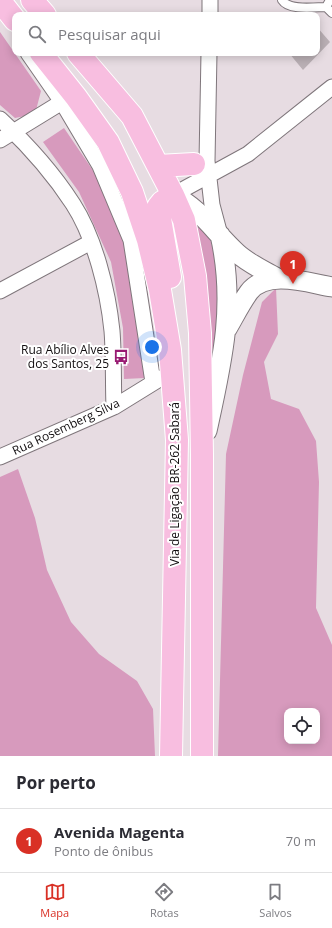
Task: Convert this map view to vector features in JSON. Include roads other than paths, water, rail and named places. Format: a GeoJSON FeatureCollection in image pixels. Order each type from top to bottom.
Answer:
{"type":"FeatureCollection","features":[{"type":"Feature","properties":{"kind":"highway"},"geometry":{"type":"LineString","coordinates":[[32,0],[42,12]]}},
{"type":"Feature","properties":{"kind":"highway","name":"Via de Ligação BR-262 Sabará"},"geometry":{"type":"LineString","coordinates":[[44,56],[76,96],[108,142],[132,192],[154,266],[170,350],[173,372],[177,440],[172,756]]}},
{"type":"Feature","properties":{"kind":"highway"},"geometry":{"type":"LineString","coordinates":[[81,56],[132,116],[174,195],[184,220],[195,276],[200,333],[202,454],[202,756]]}},
{"type":"Feature","properties":{"kind":"highway"},"geometry":{"type":"LineString","coordinates":[[158,166],[201,170]]}},
{"type":"Feature","properties":{"kind":"highway"},"geometry":{"type":"LineString","coordinates":[[170,350],[170,275],[158,207],[162,202],[174,195]]}},
{"type":"Feature","properties":{"kind":"street"},"geometry":{"type":"LineString","coordinates":[[210,0],[210,12]]}},
{"type":"Feature","properties":{"kind":"street"},"geometry":{"type":"LineString","coordinates":[[7,9],[12,21]]}},
{"type":"Feature","properties":{"kind":"street"},"geometry":{"type":"LineString","coordinates":[[30,56],[62,102],[100,166],[131,240],[153,382]]}},
{"type":"Feature","properties":{"kind":"street"},"geometry":{"type":"LineString","coordinates":[[202,454],[224,354],[227,330],[225,259],[212,205],[201,170],[208,139],[209,56]]}},
{"type":"Feature","properties":{"kind":"street"},"geometry":{"type":"LineString","coordinates":[[279,279],[243,258],[196,210],[174,195],[201,170],[248,154],[332,87]]}},
{"type":"Feature","properties":{"kind":"street"},"geometry":{"type":"LineString","coordinates":[[0,140],[62,102]]}},
{"type":"Feature","properties":{"kind":"street"},"geometry":{"type":"LineString","coordinates":[[0,119],[14,132],[49,172],[74,205],[91,242],[103,275],[112,331],[114,407]]}},
{"type":"Feature","properties":{"kind":"street"},"geometry":{"type":"LineString","coordinates":[[0,291],[91,242]]}},
{"type":"Feature","properties":{"kind":"street"},"geometry":{"type":"LineString","coordinates":[[227,330],[250,291],[260,282],[279,279],[332,287]]}},
{"type":"Feature","properties":{"kind":"street","name":"Rua Rosemberg Silva"},"geometry":{"type":"LineString","coordinates":[[0,457],[114,407],[153,382],[173,372]]}},
{"type":"Feature","properties":{"kind":"lane"},"geometry":{"type":"LineString","coordinates":[[282,0],[283,2],[292,6],[329,7]]}},
{"type":"Feature","properties":{"kind":"place","name":"Avenida Magenta"},"geometry":{"type":"Point","coordinates":[293,284]}},
{"type":"Feature","properties":{"kind":"place","name":"Rua Abílio Alves dos Santos, 25"},"geometry":{"type":"Point","coordinates":[121,357]}}]}
